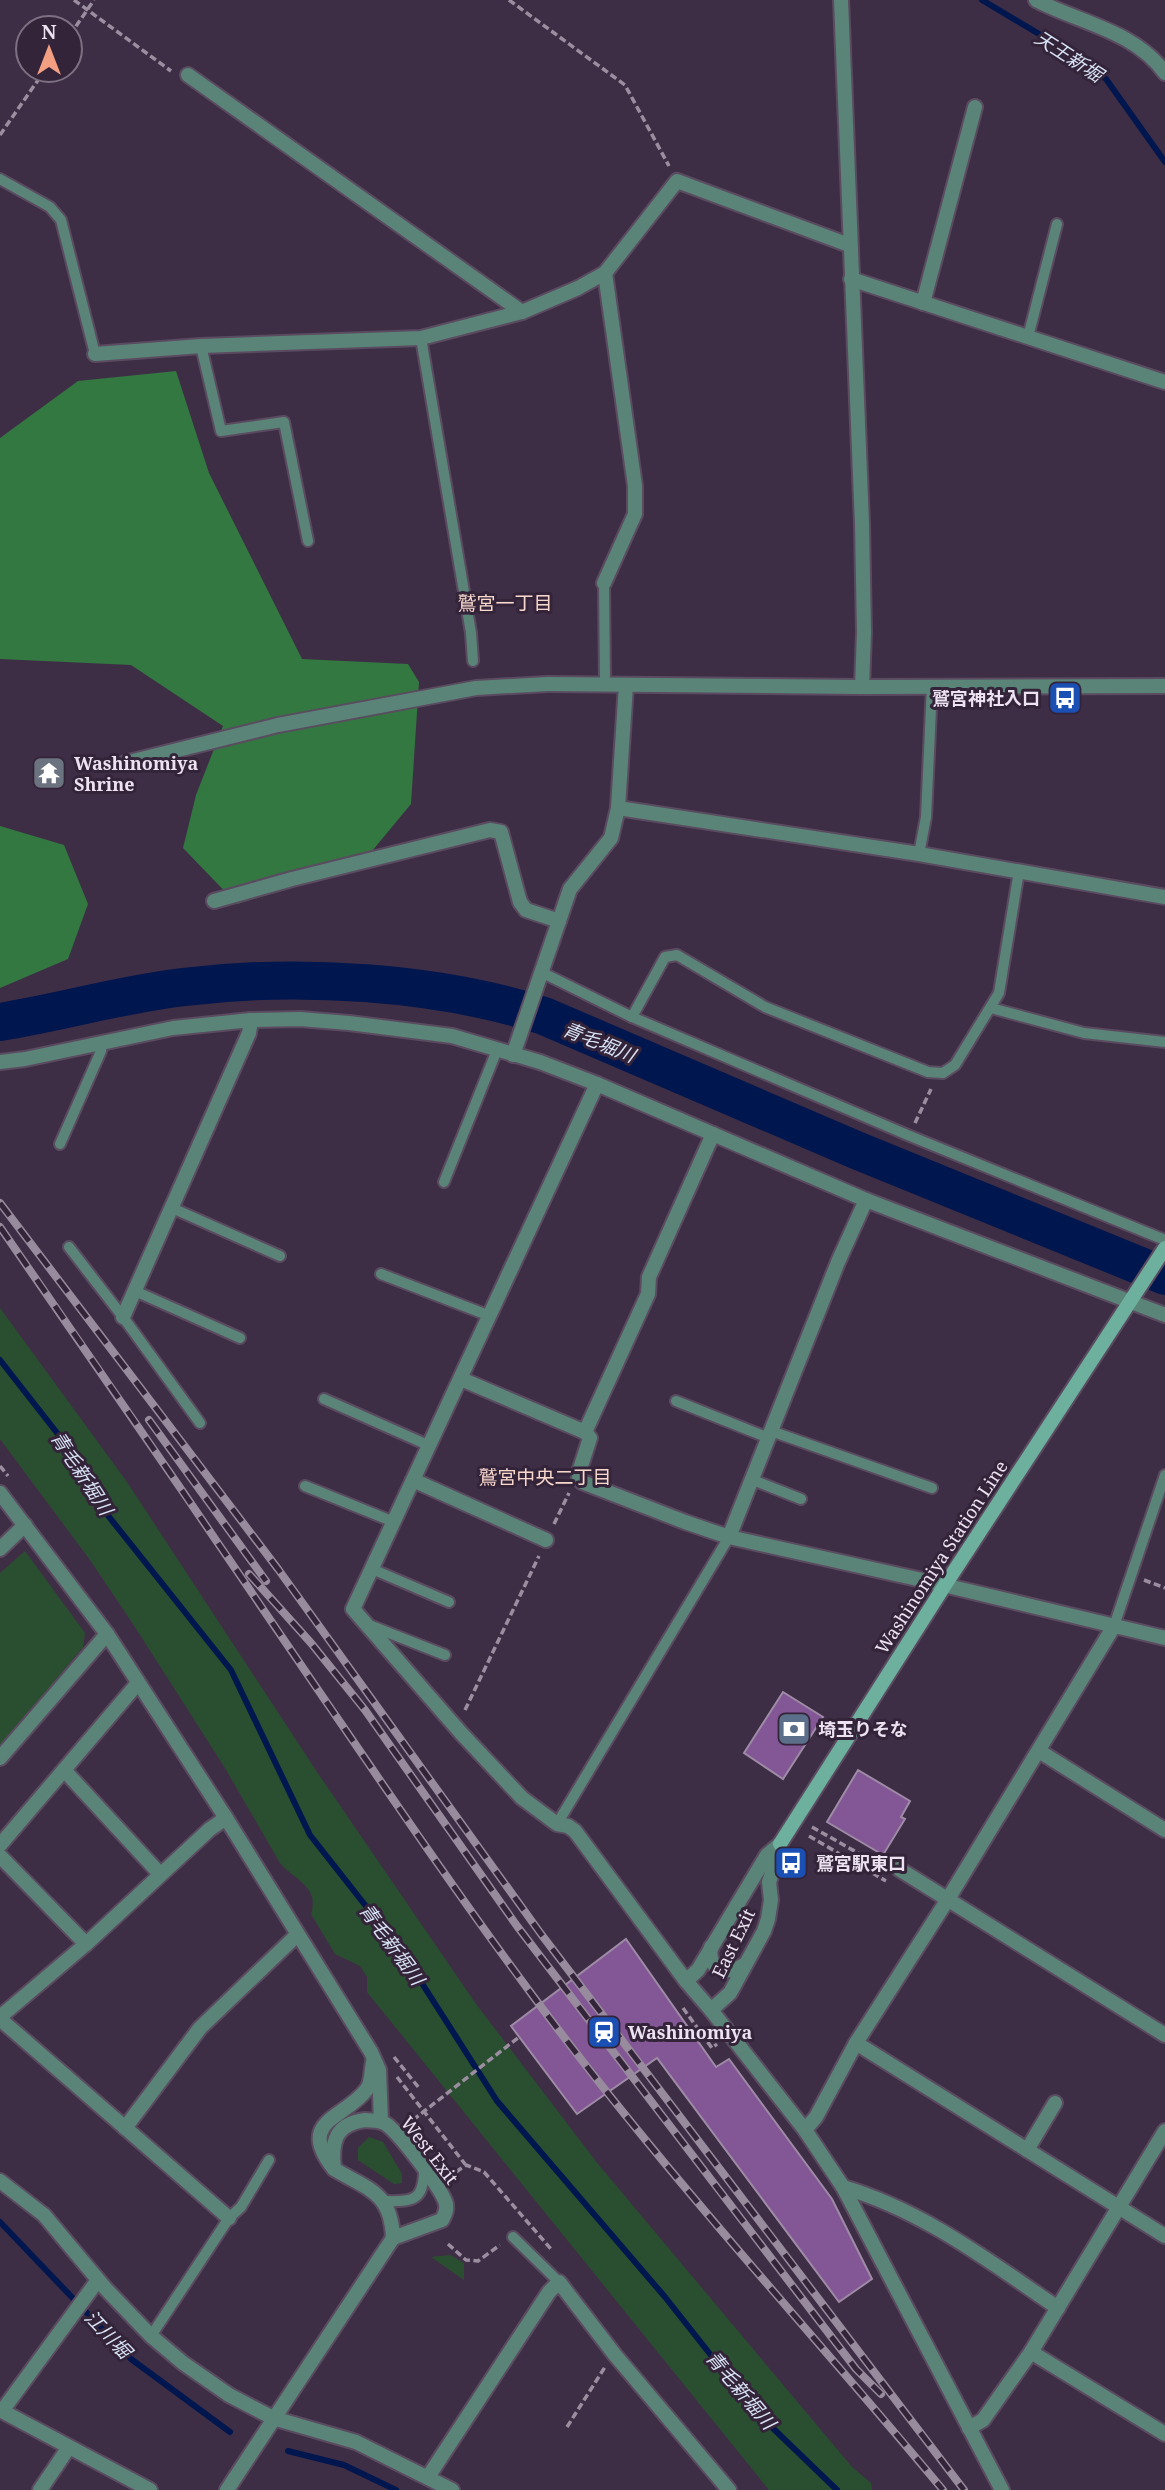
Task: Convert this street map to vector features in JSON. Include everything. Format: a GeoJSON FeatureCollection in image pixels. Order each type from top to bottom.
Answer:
{"type":"FeatureCollection","features":[{"type":"Feature","properties":{"kind":"main road","name":"Washinomiya Station Line"},"geometry":{"type":"LineString","coordinates":[[780,1844],[1165,1248]]}},
{"type":"Feature","properties":{"kind":"street"},"geometry":{"type":"LineString","coordinates":[[841,0],[850,279],[862,524],[862,687]]}},
{"type":"Feature","properties":{"kind":"street"},"geometry":{"type":"LineString","coordinates":[[1037,0],[1055,10],[1125,37],[1165,73]]}},
{"type":"Feature","properties":{"kind":"street"},"geometry":{"type":"LineString","coordinates":[[188,75],[522,312]]}},
{"type":"Feature","properties":{"kind":"street"},"geometry":{"type":"LineString","coordinates":[[923,303],[975,107]]}},
{"type":"Feature","properties":{"kind":"street"},"geometry":{"type":"LineString","coordinates":[[95,354],[201,346],[421,338],[522,312],[578,288],[604,273],[677,181],[849,245]]}},
{"type":"Feature","properties":{"kind":"street"},"geometry":{"type":"LineString","coordinates":[[604,273],[635,486],[635,514],[604,583]]}},
{"type":"Feature","properties":{"kind":"street"},"geometry":{"type":"LineString","coordinates":[[850,279],[1165,382]]}},
{"type":"Feature","properties":{"kind":"street"},"geometry":{"type":"LineString","coordinates":[[125,763],[278,725],[476,688],[548,684],[862,687],[1165,685]]}},
{"type":"Feature","properties":{"kind":"street"},"geometry":{"type":"LineString","coordinates":[[516,1049],[570,889],[611,838],[618,808],[626,685]]}},
{"type":"Feature","properties":{"kind":"street"},"geometry":{"type":"LineString","coordinates":[[618,808],[1019,871],[1165,897]]}},
{"type":"Feature","properties":{"kind":"street"},"geometry":{"type":"LineString","coordinates":[[214,901],[490,830],[501,832],[520,902],[526,910],[559,921]]}},
{"type":"Feature","properties":{"kind":"street"},"geometry":{"type":"LineString","coordinates":[[0,1062],[173,1028],[251,1020],[300,1019],[401,1030],[452,1036],[497,1050],[516,1049],[540,1062],[866,1200],[1133,1297],[1165,1315]]}},
{"type":"Feature","properties":{"kind":"street"},"geometry":{"type":"LineString","coordinates":[[122,1317],[249,1033],[251,1020]]}},
{"type":"Feature","properties":{"kind":"street"},"geometry":{"type":"LineString","coordinates":[[597,1084],[353,1609],[456,1728],[522,1798],[557,1824],[568,1826],[575,1831],[686,1981]]}},
{"type":"Feature","properties":{"kind":"street"},"geometry":{"type":"LineString","coordinates":[[584,1432],[648,1294],[649,1277],[713,1134]]}},
{"type":"Feature","properties":{"kind":"street"},"geometry":{"type":"LineString","coordinates":[[729,1537],[838,1262],[866,1200]]}},
{"type":"Feature","properties":{"kind":"street"},"geometry":{"type":"LineString","coordinates":[[461,1379],[584,1432],[590,1438],[579,1478],[582,1482],[685,1522],[729,1537],[1165,1638]]}},
{"type":"Feature","properties":{"kind":"street"},"geometry":{"type":"LineString","coordinates":[[413,1480],[546,1540]]}},
{"type":"Feature","properties":{"kind":"street"},"geometry":{"type":"LineString","coordinates":[[0,1493],[107,1634],[226,1818],[374,2058],[380,2080],[381,2121]]}},
{"type":"Feature","properties":{"kind":"street"},"geometry":{"type":"LineString","coordinates":[[0,1549],[25,1525]]}},
{"type":"Feature","properties":{"kind":"street"},"geometry":{"type":"LineString","coordinates":[[805,2130],[816,2118],[856,2043],[948,1899],[1114,1626]]}},
{"type":"Feature","properties":{"kind":"street"},"geometry":{"type":"LineString","coordinates":[[0,1758],[107,1634]]}},
{"type":"Feature","properties":{"kind":"street"},"geometry":{"type":"LineString","coordinates":[[0,1845],[138,1683]]}},
{"type":"Feature","properties":{"kind":"street"},"geometry":{"type":"LineString","coordinates":[[1039,1751],[1165,1830]]}},
{"type":"Feature","properties":{"kind":"street"},"geometry":{"type":"LineString","coordinates":[[64,1770],[160,1874]]}},
{"type":"Feature","properties":{"kind":"street"},"geometry":{"type":"LineString","coordinates":[[226,1818],[210,1829],[86,1944],[0,2018],[229,2218]]}},
{"type":"Feature","properties":{"kind":"street","name":"East Exit"},"geometry":{"type":"LineString","coordinates":[[780,1844],[769,1882],[771,1900],[768,1919],[730,1993],[711,2010],[686,1981],[698,1970],[767,1855],[780,1844]]}},
{"type":"Feature","properties":{"kind":"street"},"geometry":{"type":"LineString","coordinates":[[0,1856],[86,1944]]}},
{"type":"Feature","properties":{"kind":"street"},"geometry":{"type":"LineString","coordinates":[[899,1869],[1165,2035]]}},
{"type":"Feature","properties":{"kind":"street"},"geometry":{"type":"LineString","coordinates":[[125,2128],[200,2028],[298,1935]]}},
{"type":"Feature","properties":{"kind":"street"},"geometry":{"type":"LineString","coordinates":[[712,1946],[712,1961],[717,1968],[730,1972],[746,1964]]}},
{"type":"Feature","properties":{"kind":"street"},"geometry":{"type":"LineString","coordinates":[[711,2010],[805,2130],[843,2187],[1002,2490]]}},
{"type":"Feature","properties":{"kind":"street"},"geometry":{"type":"LineString","coordinates":[[856,2043],[1165,2236]]}},
{"type":"Feature","properties":{"kind":"street"},"geometry":{"type":"LineString","coordinates":[[227,2490],[393,2238],[392,2217],[385,2201],[334,2169],[324,2157],[321,2145],[321,2132],[329,2119],[366,2090],[371,2081],[374,2058]]}},
{"type":"Feature","properties":{"kind":"street"},"geometry":{"type":"LineString","coordinates":[[1027,2150],[1055,2103]]}},
{"type":"Feature","properties":{"kind":"street","name":"West Exit"},"geometry":{"type":"LineString","coordinates":[[334,2169],[332,2147],[342,2130],[355,2121],[381,2121],[389,2126],[442,2193],[447,2210],[442,2220],[435,2224],[393,2238]]}},
{"type":"Feature","properties":{"kind":"street"},"geometry":{"type":"LineString","coordinates":[[969,2428],[983,2420],[1031,2352],[1119,2207],[1161,2148],[1165,2131]]}},
{"type":"Feature","properties":{"kind":"street"},"geometry":{"type":"LineString","coordinates":[[0,2181],[44,2215],[98,2280],[151,2336],[229,2395],[274,2418],[356,2442],[452,2490]]}},
{"type":"Feature","properties":{"kind":"street"},"geometry":{"type":"LineString","coordinates":[[843,2187],[865,2193],[935,2225],[1058,2308]]}},
{"type":"Feature","properties":{"kind":"street"},"geometry":{"type":"LineString","coordinates":[[98,2280],[1,2410],[150,2490]]}},
{"type":"Feature","properties":{"kind":"street"},"geometry":{"type":"LineString","coordinates":[[428,2477],[549,2292],[559,2282],[615,2355],[729,2490]]}},
{"type":"Feature","properties":{"kind":"street"},"geometry":{"type":"LineString","coordinates":[[1031,2352],[1165,2434]]}},
{"type":"Feature","properties":{"kind":"street"},"geometry":{"type":"LineString","coordinates":[[40,2490],[69,2447]]}},
{"type":"Feature","properties":{"kind":"lane"},"geometry":{"type":"LineString","coordinates":[[0,179],[50,207],[61,220],[95,354]]}},
{"type":"Feature","properties":{"kind":"lane"},"geometry":{"type":"LineString","coordinates":[[1027,337],[1057,224]]}},
{"type":"Feature","properties":{"kind":"lane"},"geometry":{"type":"LineString","coordinates":[[421,338],[471,632],[473,661]]}},
{"type":"Feature","properties":{"kind":"lane"},"geometry":{"type":"LineString","coordinates":[[201,346],[221,431],[284,422],[308,541]]}},
{"type":"Feature","properties":{"kind":"lane"},"geometry":{"type":"LineString","coordinates":[[604,583],[604,684]]}},
{"type":"Feature","properties":{"kind":"lane"},"geometry":{"type":"LineString","coordinates":[[919,855],[926,817],[932,686]]}},
{"type":"Feature","properties":{"kind":"lane"},"geometry":{"type":"LineString","coordinates":[[632,1017],[665,957],[677,955],[765,1007],[938,1074],[943,1073],[955,1065],[999,993],[1019,871]]}},
{"type":"Feature","properties":{"kind":"lane"},"geometry":{"type":"LineString","coordinates":[[541,978],[909,1136],[1165,1240]]}},
{"type":"Feature","properties":{"kind":"lane"},"geometry":{"type":"LineString","coordinates":[[991,1008],[1084,1033],[1165,1042]]}},
{"type":"Feature","properties":{"kind":"lane"},"geometry":{"type":"LineString","coordinates":[[60,1144],[102,1051],[102,1042]]}},
{"type":"Feature","properties":{"kind":"lane"},"geometry":{"type":"LineString","coordinates":[[444,1182],[497,1050]]}},
{"type":"Feature","properties":{"kind":"lane"},"geometry":{"type":"LineString","coordinates":[[172,1208],[279,1256]]}},
{"type":"Feature","properties":{"kind":"lane"},"geometry":{"type":"LineString","coordinates":[[69,1247],[200,1423]]}},
{"type":"Feature","properties":{"kind":"lane"},"geometry":{"type":"LineString","coordinates":[[381,1274],[490,1316]]}},
{"type":"Feature","properties":{"kind":"lane"},"geometry":{"type":"LineString","coordinates":[[135,1291],[240,1338]]}},
{"type":"Feature","properties":{"kind":"lane"},"geometry":{"type":"LineString","coordinates":[[324,1399],[430,1446]]}},
{"type":"Feature","properties":{"kind":"lane"},"geometry":{"type":"LineString","coordinates":[[676,1401],[932,1488]]}},
{"type":"Feature","properties":{"kind":"lane"},"geometry":{"type":"LineString","coordinates":[[1114,1626],[1165,1475]]}},
{"type":"Feature","properties":{"kind":"lane"},"geometry":{"type":"LineString","coordinates":[[752,1480],[801,1499]]}},
{"type":"Feature","properties":{"kind":"lane"},"geometry":{"type":"LineString","coordinates":[[305,1486],[394,1522]]}},
{"type":"Feature","properties":{"kind":"lane"},"geometry":{"type":"LineString","coordinates":[[557,1824],[724,1550],[729,1537]]}},
{"type":"Feature","properties":{"kind":"lane"},"geometry":{"type":"LineString","coordinates":[[372,1569],[449,1602]]}},
{"type":"Feature","properties":{"kind":"lane"},"geometry":{"type":"LineString","coordinates":[[367,1624],[445,1655]]}},
{"type":"Feature","properties":{"kind":"lane"},"geometry":{"type":"LineString","coordinates":[[151,2336],[269,2160]]}},
{"type":"Feature","properties":{"kind":"lane"},"geometry":{"type":"LineString","coordinates":[[385,2201],[414,2199],[423,2186],[424,2169]]}},
{"type":"Feature","properties":{"kind":"lane"},"geometry":{"type":"LineString","coordinates":[[509,2238],[559,2282]]}},
{"type":"Feature","properties":{"kind":"path"},"geometry":{"type":"LineString","coordinates":[[74,0],[176,75],[188,75]]}},
{"type":"Feature","properties":{"kind":"path"},"geometry":{"type":"LineString","coordinates":[[84,15],[94,0]]}},
{"type":"Feature","properties":{"kind":"path"},"geometry":{"type":"LineString","coordinates":[[509,0],[625,85],[677,181]]}},
{"type":"Feature","properties":{"kind":"path"},"geometry":{"type":"LineString","coordinates":[[0,135],[36,84]]}},
{"type":"Feature","properties":{"kind":"path"},"geometry":{"type":"LineString","coordinates":[[909,1136],[938,1074]]}},
{"type":"Feature","properties":{"kind":"path"},"geometry":{"type":"LineString","coordinates":[[456,1728],[546,1540],[579,1478]]}},
{"type":"Feature","properties":{"kind":"path"},"geometry":{"type":"LineString","coordinates":[[814,1828],[889,1871],[899,1869]]}},
{"type":"Feature","properties":{"kind":"path"},"geometry":{"type":"LineString","coordinates":[[809,1836],[896,1887]]}},
{"type":"Feature","properties":{"kind":"path"},"geometry":{"type":"LineString","coordinates":[[412,2120],[519,2037]]}},
{"type":"Feature","properties":{"kind":"path"},"geometry":{"type":"LineString","coordinates":[[393,2071],[466,2165]]}},
{"type":"Feature","properties":{"kind":"path"},"geometry":{"type":"LineString","coordinates":[[448,2244],[466,2260],[478,2261],[509,2238]]}},
{"type":"Feature","properties":{"kind":"path"},"geometry":{"type":"LineString","coordinates":[[567,2427],[615,2355]]}},
{"type":"Feature","properties":{"kind":"green space"},"geometry":{"type":"Polygon","coordinates":[[[176,371],[209,473],[302,659],[408,664],[419,682],[411,804],[358,868],[237,904],[183,848],[196,795],[223,726],[131,665],[0,659],[0,438],[78,381],[176,371]]]}},
{"type":"Feature","properties":{"kind":"green space"},"geometry":{"type":"Polygon","coordinates":[[[0,826],[64,845],[88,904],[68,959],[0,988],[0,826]]]}},
{"type":"Feature","properties":{"kind":"green space"},"geometry":{"type":"Polygon","coordinates":[[[0,1308],[127,1482],[317,1772],[476,2004],[598,2164],[852,2467],[871,2483],[872,2490],[769,2490],[367,1992],[367,1977],[360,1966],[335,1954],[311,1914],[313,1904],[309,1890],[280,1863],[225,1768],[133,1624],[90,1560],[0,1439],[0,1308]]]}},
{"type":"Feature","properties":{"kind":"green space"},"geometry":{"type":"Polygon","coordinates":[[[25,1551],[85,1633],[83,1647],[0,1747],[0,1573],[25,1551]]]}},
{"type":"Feature","properties":{"kind":"green space"},"geometry":{"type":"Polygon","coordinates":[[[369,2137],[383,2142],[402,2174],[402,2183],[394,2184],[358,2160],[358,2148],[369,2137]]]}},
{"type":"Feature","properties":{"kind":"green space"},"geometry":{"type":"Polygon","coordinates":[[[450,2255],[464,2263],[464,2280],[431,2257],[450,2255]]]}},
{"type":"Feature","properties":{"kind":"building"},"geometry":{"type":"Polygon","coordinates":[[[783,1692],[823,1717],[783,1779],[744,1753],[783,1692]]]}},
{"type":"Feature","properties":{"kind":"building"},"geometry":{"type":"Polygon","coordinates":[[[858,1770],[910,1801],[901,1817],[905,1819],[883,1855],[827,1822],[858,1770]]]}},
{"type":"Feature","properties":{"kind":"building"},"geometry":{"type":"Polygon","coordinates":[[[626,1939],[716,2067],[729,2059],[832,2199],[872,2279],[839,2302],[657,2058],[577,2114],[511,2026],[626,1939]]]}},
{"type":"Feature","properties":{"kind":"waterway","name":"天王新堀"},"geometry":{"type":"LineString","coordinates":[[982,0],[1066,50],[1106,79],[1165,162]]}},
{"type":"Feature","properties":{"kind":"waterway","name":"青毛堀川"},"geometry":{"type":"LineString","coordinates":[[0,1022],[161,990],[272,981],[366,983],[458,995],[502,1004],[544,1016],[856,1150],[1165,1276]]}},
{"type":"Feature","properties":{"kind":"waterway","name":"青毛新堀川"},"geometry":{"type":"LineString","coordinates":[[0,1360],[61,1438],[102,1508],[231,1670],[310,1835],[402,1952],[497,2101],[665,2297],[755,2411],[837,2490]]}},
{"type":"Feature","properties":{"kind":"waterway","name":"江川堀"},"geometry":{"type":"LineString","coordinates":[[0,2222],[131,2359],[230,2432]]}},
{"type":"Feature","properties":{"kind":"waterway","name":"江川堀"},"geometry":{"type":"LineString","coordinates":[[288,2451],[344,2465],[396,2490]]}},
{"type":"Feature","properties":{"kind":"railway"},"geometry":{"type":"LineString","coordinates":[[0,1203],[278,1569],[541,1934],[964,2490]]}},
{"type":"Feature","properties":{"kind":"railway"},"geometry":{"type":"LineString","coordinates":[[0,1227],[422,1841],[533,1996],[631,2123],[943,2490]]}},
{"type":"Feature","properties":{"kind":"railway"},"geometry":{"type":"LineString","coordinates":[[149,1420],[266,1581]]}},
{"type":"Feature","properties":{"kind":"railway"},"geometry":{"type":"LineString","coordinates":[[249,1574],[311,1643],[365,1710],[517,1926],[856,2369],[881,2394]]}},
{"type":"Feature","properties":{"kind":"place","name":"鷲宮神社入口"},"geometry":{"type":"Point","coordinates":[1065,698]}},
{"type":"Feature","properties":{"kind":"place","name":"Washinomiya Shrine"},"geometry":{"type":"Point","coordinates":[49,773]}},
{"type":"Feature","properties":{"kind":"place","name":"埼玉りそな"},"geometry":{"type":"Point","coordinates":[794,1729]}},
{"type":"Feature","properties":{"kind":"place","name":"鷲宮駅東口"},"geometry":{"type":"Point","coordinates":[791,1863]}},
{"type":"Feature","properties":{"kind":"place","name":"Washinomiya"},"geometry":{"type":"Point","coordinates":[604,2032]}},
{"type":"Feature","properties":{"kind":"district","name":"鷲宮一丁目"},"geometry":{"type":"Point","coordinates":[505,603]}},
{"type":"Feature","properties":{"kind":"district","name":"鷲宮中央二丁目"},"geometry":{"type":"Point","coordinates":[545,1477]}}]}
